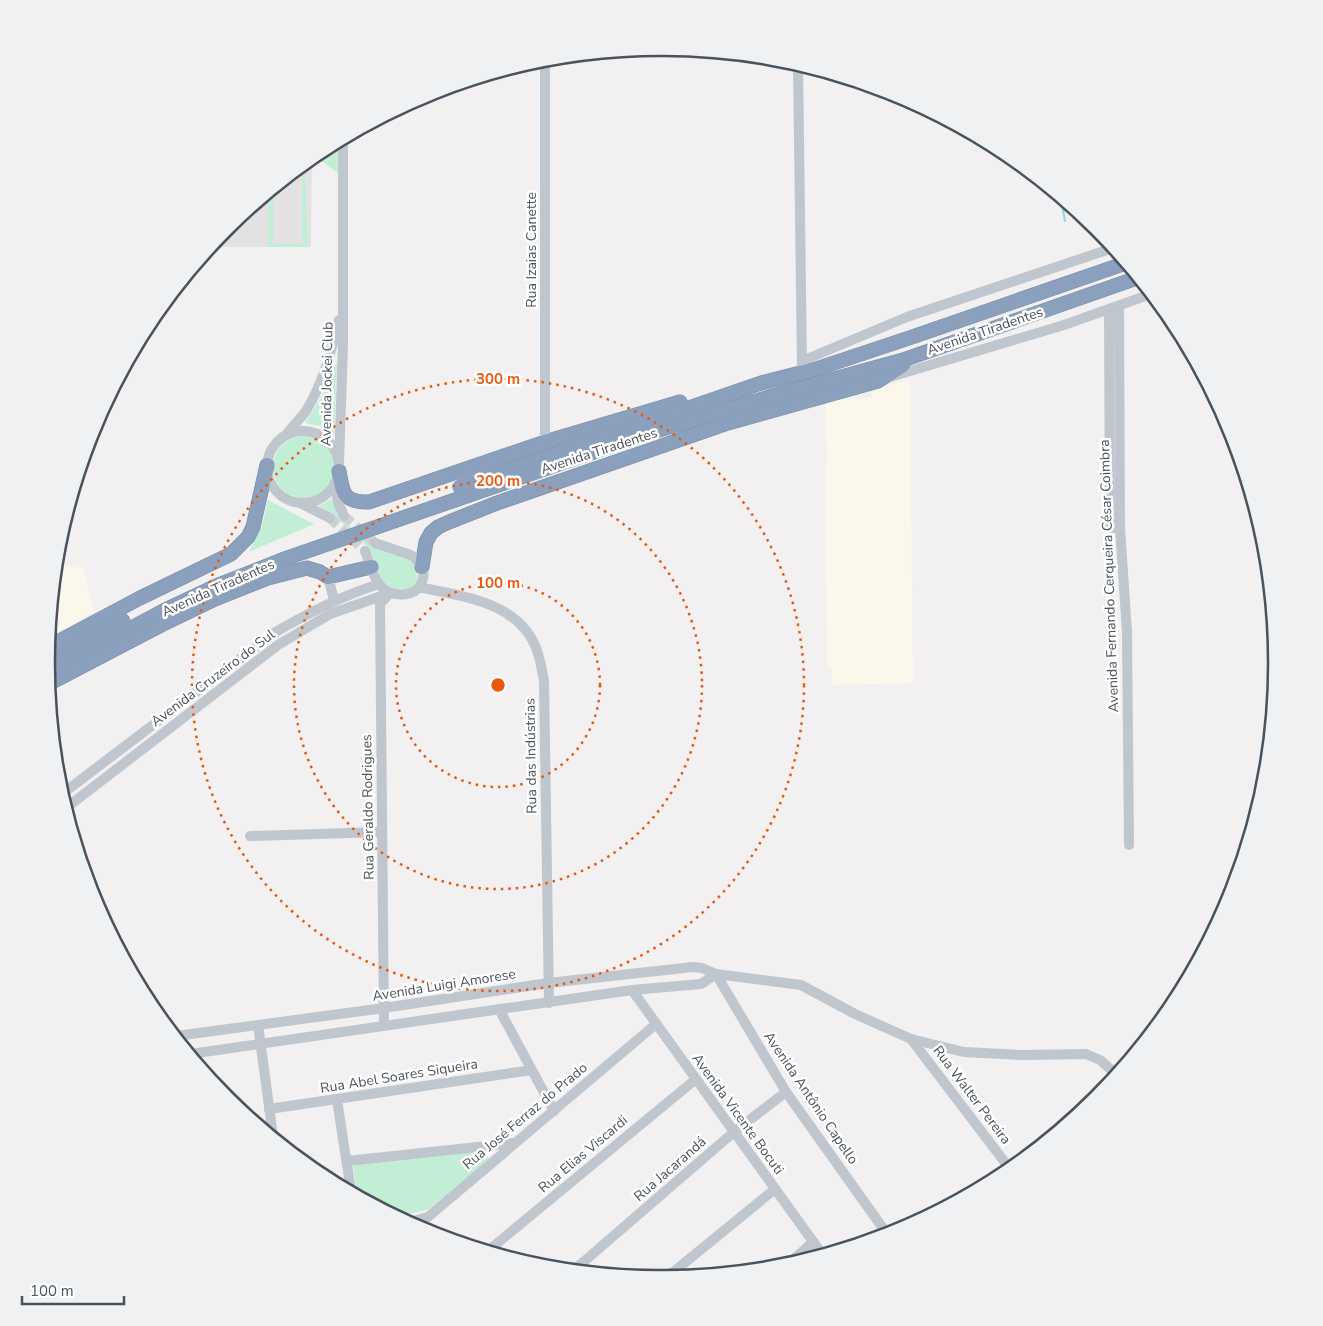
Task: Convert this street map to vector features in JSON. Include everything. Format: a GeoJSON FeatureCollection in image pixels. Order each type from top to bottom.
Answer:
{"type":"FeatureCollection","features":[{"type":"Feature","properties":{"kind":"highway","name":"Avenida Tiradentes"},"geometry":{"type":"LineString","coordinates":[[55,657],[161,601],[240,566],[552,454],[762,383],[802,367],[912,337],[1118,265]]}},
{"type":"Feature","properties":{"kind":"highway","name":"Avenida Tiradentes"},"geometry":{"type":"LineString","coordinates":[[55,669],[165,610],[216,586],[278,561],[649,433],[903,360],[1131,280]]}},
{"type":"Feature","properties":{"kind":"highway"},"geometry":{"type":"LineString","coordinates":[[422,566],[426,542],[438,527],[449,522],[506,500],[728,423],[878,381],[927,350]]}},
{"type":"Feature","properties":{"kind":"highway"},"geometry":{"type":"LineString","coordinates":[[338,472],[342,491],[346,496],[355,502],[369,502],[545,442],[712,392],[762,383]]}},
{"type":"Feature","properties":{"kind":"highway"},"geometry":{"type":"LineString","coordinates":[[649,433],[728,423]]}},
{"type":"Feature","properties":{"kind":"highway"},"geometry":{"type":"LineString","coordinates":[[55,643],[236,550],[248,537],[253,528],[267,465]]}},
{"type":"Feature","properties":{"kind":"highway"},"geometry":{"type":"LineString","coordinates":[[55,680],[168,621],[215,599],[268,578],[307,568],[328,577],[371,568]]}},
{"type":"Feature","properties":{"kind":"street","name":"Rua Izaias Canette"},"geometry":{"type":"LineString","coordinates":[[544,68],[545,442]]}},
{"type":"Feature","properties":{"kind":"street"},"geometry":{"type":"LineString","coordinates":[[798,72],[802,367],[907,317],[1105,251]]}},
{"type":"Feature","properties":{"kind":"street","name":"Avenida Jockei Club"},"geometry":{"type":"LineString","coordinates":[[338,472],[343,345],[343,148]]}},
{"type":"Feature","properties":{"kind":"street"},"geometry":{"type":"LineString","coordinates":[[878,381],[1114,308],[1145,296]]}},
{"type":"Feature","properties":{"kind":"street","name":"Avenida Jockei Club"},"geometry":{"type":"LineString","coordinates":[[286,435],[305,412],[320,383],[330,358],[342,307]]}},
{"type":"Feature","properties":{"kind":"street","name":"Avenida Fernando Cerqueira César Coimbra"},"geometry":{"type":"LineString","coordinates":[[1114,308],[1115,528],[1127,632],[1129,845]]}},
{"type":"Feature","properties":{"kind":"street"},"geometry":{"type":"LineString","coordinates":[[330,518],[300,503],[286,499],[276,490],[269,478],[267,465],[272,448],[286,435],[299,431],[313,432],[320,434],[331,443],[338,455],[338,502],[344,516]]}},
{"type":"Feature","properties":{"kind":"street"},"geometry":{"type":"LineString","coordinates":[[300,503],[314,501],[332,489],[338,472]]}},
{"type":"Feature","properties":{"kind":"street"},"geometry":{"type":"LineString","coordinates":[[375,543],[414,557],[422,566],[423,580],[419,587]]}},
{"type":"Feature","properties":{"kind":"street"},"geometry":{"type":"LineString","coordinates":[[365,551],[379,584],[390,593]]}},
{"type":"Feature","properties":{"kind":"street"},"geometry":{"type":"LineString","coordinates":[[328,577],[334,600]]}},
{"type":"Feature","properties":{"kind":"street","name":"Avenida Cruzeiro do Sul"},"geometry":{"type":"LineString","coordinates":[[69,789],[268,637],[302,616],[334,600],[379,584]]}},
{"type":"Feature","properties":{"kind":"street","name":"Avenida Cruzeiro do Sul"},"geometry":{"type":"LineString","coordinates":[[72,803],[270,651],[330,614],[390,593],[404,595],[411,593],[419,587]]}},
{"type":"Feature","properties":{"kind":"street","name":"Rua das Indústrias"},"geometry":{"type":"LineString","coordinates":[[419,587],[499,607],[524,628],[539,655],[544,680],[548,1003]]}},
{"type":"Feature","properties":{"kind":"street","name":"Rua Geraldo Rodrigues"},"geometry":{"type":"LineString","coordinates":[[384,1025],[380,604],[390,593]]}},
{"type":"Feature","properties":{"kind":"street"},"geometry":{"type":"LineString","coordinates":[[268,637],[270,651]]}},
{"type":"Feature","properties":{"kind":"street"},"geometry":{"type":"LineString","coordinates":[[250,836],[382,832]]}},
{"type":"Feature","properties":{"kind":"street","name":"Avenida Luigi Amorese"},"geometry":{"type":"LineString","coordinates":[[183,1035],[384,1008],[548,983],[693,967],[702,968],[716,974],[802,985],[855,1014],[911,1039],[964,1052],[1023,1056],[1086,1054],[1100,1060],[1111,1070]]}},
{"type":"Feature","properties":{"kind":"street"},"geometry":{"type":"LineString","coordinates":[[197,1053],[632,990],[701,984],[716,974]]}},
{"type":"Feature","properties":{"kind":"street","name":"Avenida Antônio Capello"},"geometry":{"type":"LineString","coordinates":[[716,974],[786,1092],[882,1227]]}},
{"type":"Feature","properties":{"kind":"street","name":"Avenida Vicente Bocuti"},"geometry":{"type":"LineString","coordinates":[[632,990],[818,1249]]}},
{"type":"Feature","properties":{"kind":"street"},"geometry":{"type":"LineString","coordinates":[[498,1009],[554,1111]]}},
{"type":"Feature","properties":{"kind":"street","name":"Rua José Ferraz do Prado"},"geometry":{"type":"LineString","coordinates":[[420,1219],[428,1217],[656,1024]]}},
{"type":"Feature","properties":{"kind":"street"},"geometry":{"type":"LineString","coordinates":[[258,1025],[272,1127]]}},
{"type":"Feature","properties":{"kind":"street","name":"Rua Walter Pereira"},"geometry":{"type":"LineString","coordinates":[[911,1039],[1005,1162]]}},
{"type":"Feature","properties":{"kind":"street","name":"Rua Abel Soares Siqueira"},"geometry":{"type":"LineString","coordinates":[[269,1109],[532,1070]]}},
{"type":"Feature","properties":{"kind":"street","name":"Rua Elias Viscardi"},"geometry":{"type":"LineString","coordinates":[[494,1246],[696,1079]]}},
{"type":"Feature","properties":{"kind":"street","name":"Rua Jacarandá"},"geometry":{"type":"LineString","coordinates":[[581,1264],[734,1132],[786,1092]]}},
{"type":"Feature","properties":{"kind":"street"},"geometry":{"type":"LineString","coordinates":[[337,1100],[350,1183]]}},
{"type":"Feature","properties":{"kind":"street"},"geometry":{"type":"LineString","coordinates":[[347,1160],[514,1143]]}},
{"type":"Feature","properties":{"kind":"street"},"geometry":{"type":"LineString","coordinates":[[490,1146],[495,1160]]}},
{"type":"Feature","properties":{"kind":"street"},"geometry":{"type":"LineString","coordinates":[[677,1269],[775,1189]]}},
{"type":"Feature","properties":{"kind":"street"},"geometry":{"type":"LineString","coordinates":[[800,1253],[813,1242]]}},
{"type":"Feature","properties":{"kind":"shaded area"},"geometry":{"type":"Polygon","coordinates":[[[312,168],[311,247],[221,247],[262,207],[312,168]]]}},
{"type":"Feature","properties":{"kind":"shaded area"},"geometry":{"type":"Polygon","coordinates":[[[910,379],[913,683],[832,685],[832,668],[827,663],[825,469],[827,469],[827,462],[825,405],[838,399],[872,398],[872,392],[910,379]]]}},
{"type":"Feature","properties":{"kind":"shaded area"},"geometry":{"type":"Polygon","coordinates":[[[63,566],[83,568],[94,612],[56,633],[63,566]]]}},
{"type":"Feature","properties":{"kind":"green space"},"geometry":{"type":"Polygon","coordinates":[[[339,150],[339,174],[323,162],[339,150]]]}},
{"type":"Feature","properties":{"kind":"green space"},"geometry":{"type":"Polygon","coordinates":[[[305,173],[308,247],[268,247],[268,202],[273,198],[273,244],[302,244],[302,175],[305,173]]]}},
{"type":"Feature","properties":{"kind":"green space"},"geometry":{"type":"Polygon","coordinates":[[[337,361],[334,437],[320,426],[305,423],[322,396],[337,361]]]}},
{"type":"Feature","properties":{"kind":"green space"},"geometry":{"type":"Polygon","coordinates":[[[304,436],[321,441],[326,445],[330,450],[335,467],[330,484],[326,489],[321,493],[304,498],[287,493],[282,489],[278,484],[273,467],[278,450],[282,445],[287,441],[304,436]]]}},
{"type":"Feature","properties":{"kind":"green space"},"geometry":{"type":"Polygon","coordinates":[[[333,498],[340,516],[363,538],[377,548],[405,558],[413,564],[417,577],[411,587],[398,589],[391,587],[385,582],[380,576],[367,546],[347,527],[319,506],[333,498]]]}},
{"type":"Feature","properties":{"kind":"green space"},"geometry":{"type":"Polygon","coordinates":[[[268,500],[314,524],[249,552],[262,526],[268,500]]]}},
{"type":"Feature","properties":{"kind":"green space"},"geometry":{"type":"Polygon","coordinates":[[[484,1147],[490,1161],[427,1210],[408,1214],[356,1187],[353,1165],[484,1147]]]}},
{"type":"Feature","properties":{"kind":"waterway"},"geometry":{"type":"LineString","coordinates":[[1063,209],[1065,221]]}},
{"type":"Feature","properties":{"kind":"tunnel"},"geometry":{"type":"LineString","coordinates":[[344,516],[375,543]]}},
{"type":"Feature","properties":{"kind":"tunnel"},"geometry":{"type":"LineString","coordinates":[[330,518],[365,551]]}}]}
